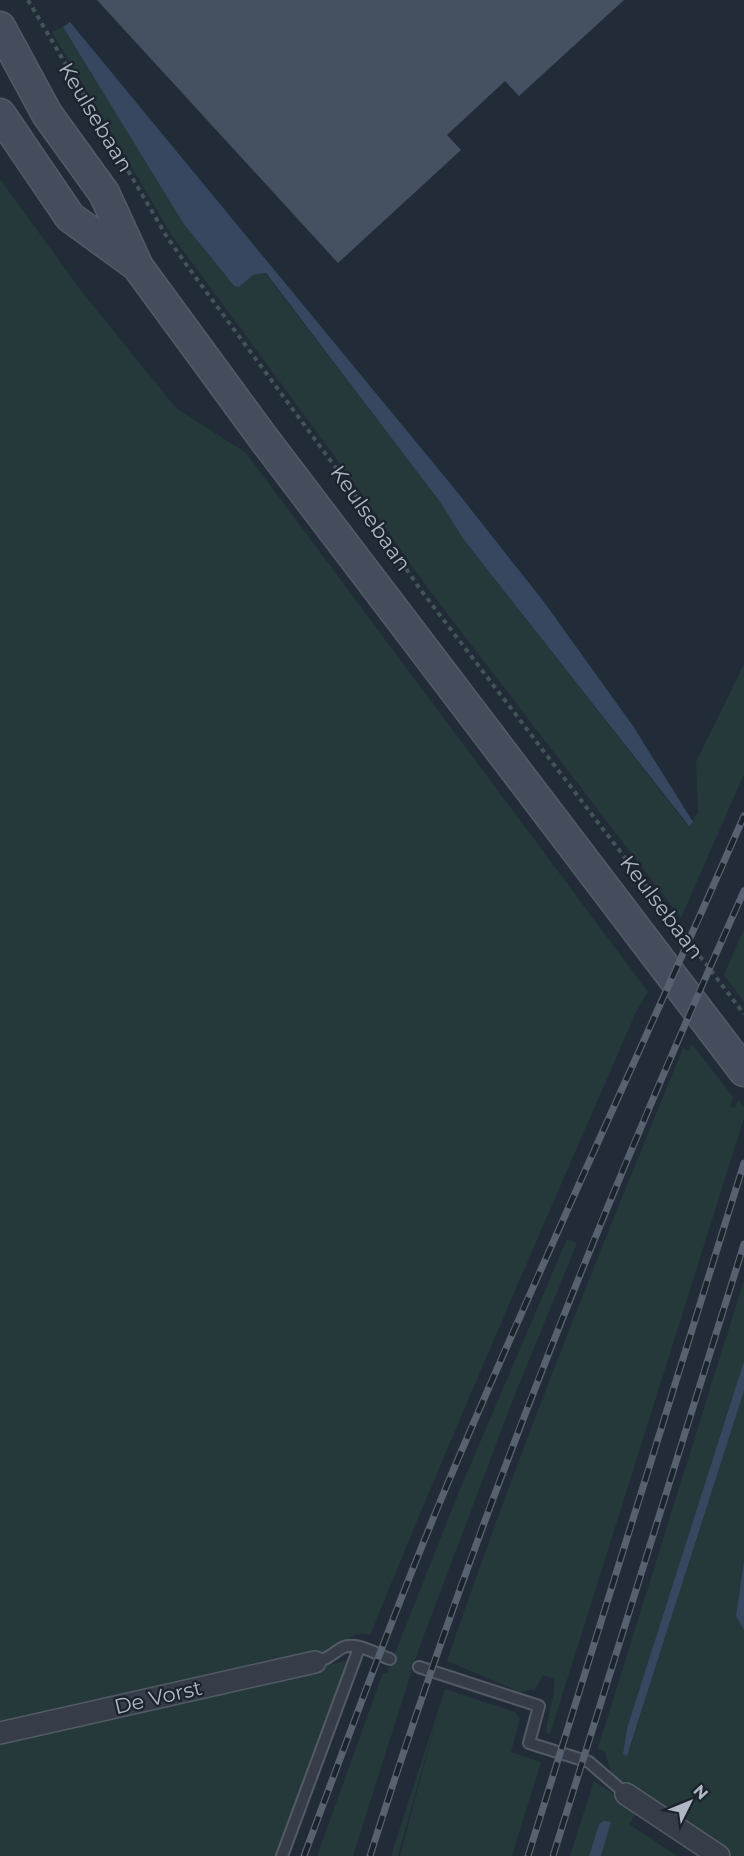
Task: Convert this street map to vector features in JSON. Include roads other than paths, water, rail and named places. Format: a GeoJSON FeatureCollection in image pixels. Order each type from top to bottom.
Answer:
{"type":"FeatureCollection","features":[{"type":"Feature","properties":{"kind":"main road","name":"Keulsebaan"},"geometry":{"type":"LineString","coordinates":[[0,27],[47,114],[104,193],[138,267],[271,449],[744,1071]]}},
{"type":"Feature","properties":{"kind":"main road","name":"Keulsebaan"},"geometry":{"type":"LineString","coordinates":[[0,114],[70,217],[138,267]]}},
{"type":"Feature","properties":{"kind":"street","name":"De Vorst"},"geometry":{"type":"LineString","coordinates":[[0,1733],[315,1662]]}},
{"type":"Feature","properties":{"kind":"street"},"geometry":{"type":"LineString","coordinates":[[626,1794],[719,1856]]}},
{"type":"Feature","properties":{"kind":"lane"},"geometry":{"type":"LineString","coordinates":[[315,1662],[328,1658],[347,1645],[390,1659]]}},
{"type":"Feature","properties":{"kind":"lane"},"geometry":{"type":"LineString","coordinates":[[282,1856],[359,1648]]}},
{"type":"Feature","properties":{"kind":"lane"},"geometry":{"type":"LineString","coordinates":[[419,1667],[539,1706],[529,1743],[589,1762],[626,1794]]}},
{"type":"Feature","properties":{"kind":"water"},"geometry":{"type":"Polygon","coordinates":[[[70,22],[454,488],[544,602],[633,726],[693,822],[689,826],[464,540],[440,502],[266,273],[253,275],[239,287],[234,286],[183,223],[63,27],[70,22]]]}},
{"type":"Feature","properties":{"kind":"water"},"geometry":{"type":"Polygon","coordinates":[[[744,1361],[744,1391],[627,1756],[623,1754],[627,1728],[744,1361]]]}},
{"type":"Feature","properties":{"kind":"water"},"geometry":{"type":"Polygon","coordinates":[[[744,1561],[744,1630],[736,1616],[744,1561]]]}},
{"type":"Feature","properties":{"kind":"water"},"geometry":{"type":"Polygon","coordinates":[[[604,1821],[611,1822],[601,1856],[589,1856],[599,1824],[604,1821]]]}},
{"type":"Feature","properties":{"kind":"railway"},"geometry":{"type":"LineString","coordinates":[[304,1856],[391,1623],[447,1485],[744,816]]}},
{"type":"Feature","properties":{"kind":"railway"},"geometry":{"type":"LineString","coordinates":[[370,1856],[452,1610],[543,1368],[640,1129],[744,891]]}},
{"type":"Feature","properties":{"kind":"railway"},"geometry":{"type":"LineString","coordinates":[[528,1856],[744,1163]]}},
{"type":"Feature","properties":{"kind":"railway"},"geometry":{"type":"LineString","coordinates":[[553,1856],[744,1244]]}}]}
